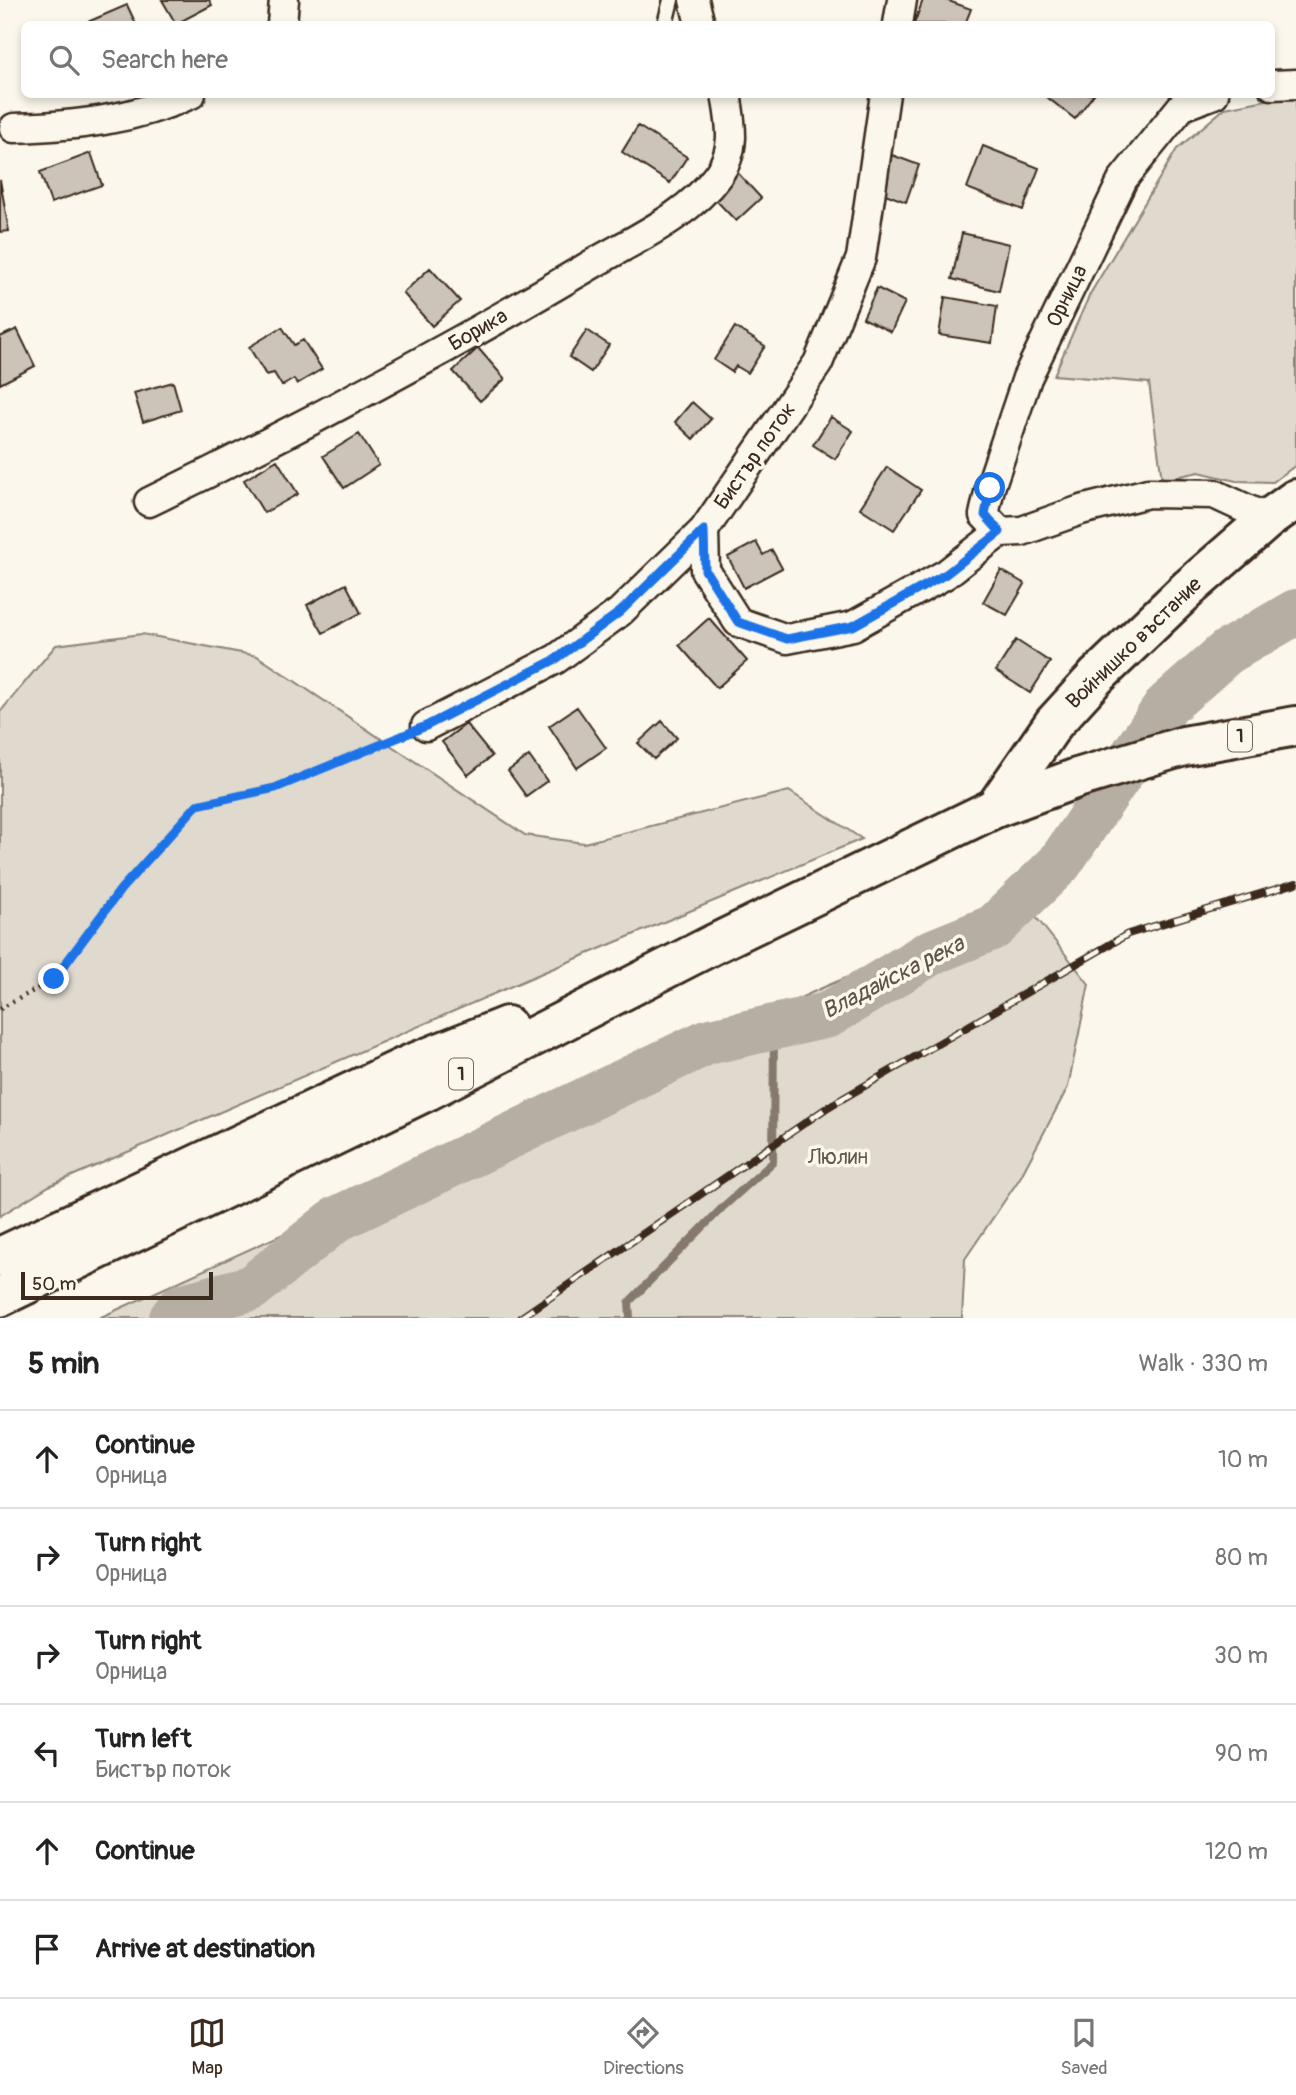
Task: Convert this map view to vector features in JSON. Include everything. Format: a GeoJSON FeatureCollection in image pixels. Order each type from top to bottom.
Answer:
{"type":"FeatureCollection","features":[{"type":"Feature","properties":{"kind":"main road","name":"Войнишко въстание"},"geometry":{"type":"LineString","coordinates":[[995,808],[1054,723],[1096,677],[1282,509]]}},
{"type":"Feature","properties":{"kind":"main road","name":"1"},"geometry":{"type":"LineString","coordinates":[[0,1297],[427,1091],[714,944],[995,808],[1077,778],[1184,747],[1296,726]]}},
{"type":"Feature","properties":{"kind":"main road","name":"1"},"geometry":{"type":"LineString","coordinates":[[0,1257],[409,1065],[714,944]]}},
{"type":"Feature","properties":{"kind":"street"},"geometry":{"type":"LineString","coordinates":[[282,21],[284,0]]}},
{"type":"Feature","properties":{"kind":"street"},"geometry":{"type":"LineString","coordinates":[[694,0],[699,21]]}},
{"type":"Feature","properties":{"kind":"street"},"geometry":{"type":"LineString","coordinates":[[898,21],[902,0]]}},
{"type":"Feature","properties":{"kind":"street"},"geometry":{"type":"LineString","coordinates":[[1275,85],[1296,84]]}},
{"type":"Feature","properties":{"kind":"street"},"geometry":{"type":"LineString","coordinates":[[14,128],[83,125],[162,107],[182,98]]}},
{"type":"Feature","properties":{"kind":"street","name":"Борика"},"geometry":{"type":"LineString","coordinates":[[149,502],[290,433],[470,336],[683,210],[718,175],[734,140],[727,98]]}},
{"type":"Feature","properties":{"kind":"street","name":"Бистър поток"},"geometry":{"type":"LineString","coordinates":[[426,726],[556,659],[620,612],[704,530],[818,363],[861,258],[884,98]]}},
{"type":"Feature","properties":{"kind":"street","name":"Орница"},"geometry":{"type":"LineString","coordinates":[[1000,532],[985,515],[990,488],[1027,378],[1123,179],[1182,106],[1203,98]]}},
{"type":"Feature","properties":{"kind":"street"},"geometry":{"type":"LineString","coordinates":[[704,530],[705,570],[738,622],[787,639],[853,626],[946,574],[1000,532],[1022,531],[1081,510],[1148,493],[1214,494],[1282,509]]}},
{"type":"Feature","properties":{"kind":"lane"},"geometry":{"type":"LineString","coordinates":[[666,21],[671,0]]}},
{"type":"Feature","properties":{"kind":"path"},"geometry":{"type":"LineString","coordinates":[[0,1009],[54,979],[121,889],[197,805],[275,788],[426,726]]}},
{"type":"Feature","properties":{"kind":"green space"},"geometry":{"type":"Polygon","coordinates":[[[1296,94],[1296,465],[1273,482],[1236,481],[1199,472],[1162,480],[1149,383],[1054,375],[1090,294],[1177,149],[1225,108],[1296,94]]]}},
{"type":"Feature","properties":{"kind":"green space"},"geometry":{"type":"Polygon","coordinates":[[[142,634],[257,656],[525,835],[584,843],[789,791],[862,839],[542,973],[49,1186],[0,1216],[0,712],[56,645],[142,634]]]}},
{"type":"Feature","properties":{"kind":"green space","name":"Люлин"},"geometry":{"type":"Polygon","coordinates":[[[1024,902],[1089,984],[1068,1087],[1020,1178],[965,1259],[962,1318],[99,1318],[822,988],[1024,902]]]}},
{"type":"Feature","properties":{"kind":"building"},"geometry":{"type":"Polygon","coordinates":[[[162,0],[209,0],[212,5],[182,21],[174,21],[162,0]]]}},
{"type":"Feature","properties":{"kind":"building"},"geometry":{"type":"Polygon","coordinates":[[[923,0],[946,0],[971,9],[966,21],[915,21],[923,0]]]}},
{"type":"Feature","properties":{"kind":"building"},"geometry":{"type":"Polygon","coordinates":[[[127,5],[135,21],[90,21],[127,5]]]}},
{"type":"Feature","properties":{"kind":"building"},"geometry":{"type":"Polygon","coordinates":[[[1048,98],[1091,98],[1075,119],[1048,98]]]}},
{"type":"Feature","properties":{"kind":"building"},"geometry":{"type":"Polygon","coordinates":[[[638,126],[687,157],[670,183],[622,152],[638,126]]]}},
{"type":"Feature","properties":{"kind":"building"},"geometry":{"type":"Polygon","coordinates":[[[983,146],[1039,168],[1023,210],[967,188],[983,146]]]}},
{"type":"Feature","properties":{"kind":"building"},"geometry":{"type":"Polygon","coordinates":[[[91,153],[102,185],[51,203],[40,172],[91,153]]]}},
{"type":"Feature","properties":{"kind":"building"},"geometry":{"type":"Polygon","coordinates":[[[892,155],[919,165],[906,202],[880,192],[892,155]]]}},
{"type":"Feature","properties":{"kind":"building"},"geometry":{"type":"Polygon","coordinates":[[[735,170],[761,198],[736,221],[710,194],[735,170]]]}},
{"type":"Feature","properties":{"kind":"building"},"geometry":{"type":"Polygon","coordinates":[[[0,180],[9,231],[0,232],[0,180]]]}},
{"type":"Feature","properties":{"kind":"building"},"geometry":{"type":"Polygon","coordinates":[[[962,233],[1009,244],[999,291],[952,279],[962,233]]]}},
{"type":"Feature","properties":{"kind":"building"},"geometry":{"type":"Polygon","coordinates":[[[430,268],[460,301],[432,326],[403,293],[430,268]]]}},
{"type":"Feature","properties":{"kind":"building"},"geometry":{"type":"Polygon","coordinates":[[[877,288],[905,302],[891,332],[863,318],[877,288]]]}},
{"type":"Feature","properties":{"kind":"building"},"geometry":{"type":"Polygon","coordinates":[[[945,297],[997,306],[992,343],[939,335],[945,297]]]}},
{"type":"Feature","properties":{"kind":"building"},"geometry":{"type":"Polygon","coordinates":[[[282,327],[294,345],[303,340],[322,369],[297,384],[294,379],[282,386],[274,373],[266,375],[249,347],[282,327]]]}},
{"type":"Feature","properties":{"kind":"building"},"geometry":{"type":"Polygon","coordinates":[[[735,327],[765,346],[748,373],[736,366],[732,372],[714,360],[735,327]]]}},
{"type":"Feature","properties":{"kind":"building"},"geometry":{"type":"Polygon","coordinates":[[[17,329],[35,366],[0,384],[0,337],[17,329]]]}},
{"type":"Feature","properties":{"kind":"building"},"geometry":{"type":"Polygon","coordinates":[[[587,330],[609,345],[591,372],[569,357],[587,330]]]}},
{"type":"Feature","properties":{"kind":"building"},"geometry":{"type":"Polygon","coordinates":[[[478,348],[505,379],[480,401],[453,371],[478,348]]]}},
{"type":"Feature","properties":{"kind":"building"},"geometry":{"type":"Polygon","coordinates":[[[173,382],[181,410],[143,422],[134,393],[173,382]]]}},
{"type":"Feature","properties":{"kind":"building"},"geometry":{"type":"Polygon","coordinates":[[[692,402],[711,419],[693,439],[675,422],[692,402]]]}},
{"type":"Feature","properties":{"kind":"building"},"geometry":{"type":"Polygon","coordinates":[[[831,417],[853,431],[835,459],[813,445],[831,417]]]}},
{"type":"Feature","properties":{"kind":"building"},"geometry":{"type":"Polygon","coordinates":[[[359,434],[379,465],[344,488],[323,456],[359,434]]]}},
{"type":"Feature","properties":{"kind":"building"},"geometry":{"type":"Polygon","coordinates":[[[277,460],[298,494],[264,513],[244,480],[277,460]]]}},
{"type":"Feature","properties":{"kind":"building"},"geometry":{"type":"Polygon","coordinates":[[[887,467],[921,490],[894,530],[860,508],[887,467]]]}},
{"type":"Feature","properties":{"kind":"building"},"geometry":{"type":"Polygon","coordinates":[[[756,542],[763,555],[772,550],[782,568],[744,588],[728,557],[756,542]]]}},
{"type":"Feature","properties":{"kind":"building"},"geometry":{"type":"Polygon","coordinates":[[[1001,570],[1025,584],[1007,615],[983,602],[1001,570]]]}},
{"type":"Feature","properties":{"kind":"building"},"geometry":{"type":"Polygon","coordinates":[[[346,584],[361,613],[323,633],[307,605],[346,584]]]}},
{"type":"Feature","properties":{"kind":"building"},"geometry":{"type":"Polygon","coordinates":[[[709,618],[747,661],[717,688],[679,645],[709,618]]]}},
{"type":"Feature","properties":{"kind":"building"},"geometry":{"type":"Polygon","coordinates":[[[1016,640],[1050,662],[1030,693],[996,671],[1016,640]]]}},
{"type":"Feature","properties":{"kind":"building"},"geometry":{"type":"Polygon","coordinates":[[[577,707],[606,748],[577,768],[549,726],[577,707]]]}},
{"type":"Feature","properties":{"kind":"building"},"geometry":{"type":"Polygon","coordinates":[[[662,721],[677,738],[654,759],[638,743],[662,721]]]}},
{"type":"Feature","properties":{"kind":"building"},"geometry":{"type":"Polygon","coordinates":[[[466,724],[492,756],[468,775],[442,742],[466,724]]]}},
{"type":"Feature","properties":{"kind":"building"},"geometry":{"type":"Polygon","coordinates":[[[529,756],[547,781],[526,796],[508,771],[529,756]]]}},
{"type":"Feature","properties":{"kind":"waterway","name":"Владайска река"},"geometry":{"type":"LineString","coordinates":[[172,1318],[180,1307],[251,1288],[337,1219],[707,1042],[828,1015],[930,953],[994,927],[1059,864],[1167,705],[1227,652],[1296,612]]}},
{"type":"Feature","properties":{"kind":"waterway"},"geometry":{"type":"LineString","coordinates":[[630,1318],[629,1302],[724,1206],[773,1162],[774,1027]]}},
{"type":"Feature","properties":{"kind":"railway"},"geometry":{"type":"LineString","coordinates":[[520,1318],[828,1107],[1128,934],[1296,883]]}},
{"type":"Feature","properties":{"kind":"route"},"geometry":{"type":"LineString","coordinates":[[54,979],[121,889],[197,805],[275,788],[426,726],[556,659],[620,612],[704,530],[705,570],[738,622],[787,639],[853,626],[946,574],[1000,532],[985,515],[990,488]]}}]}
